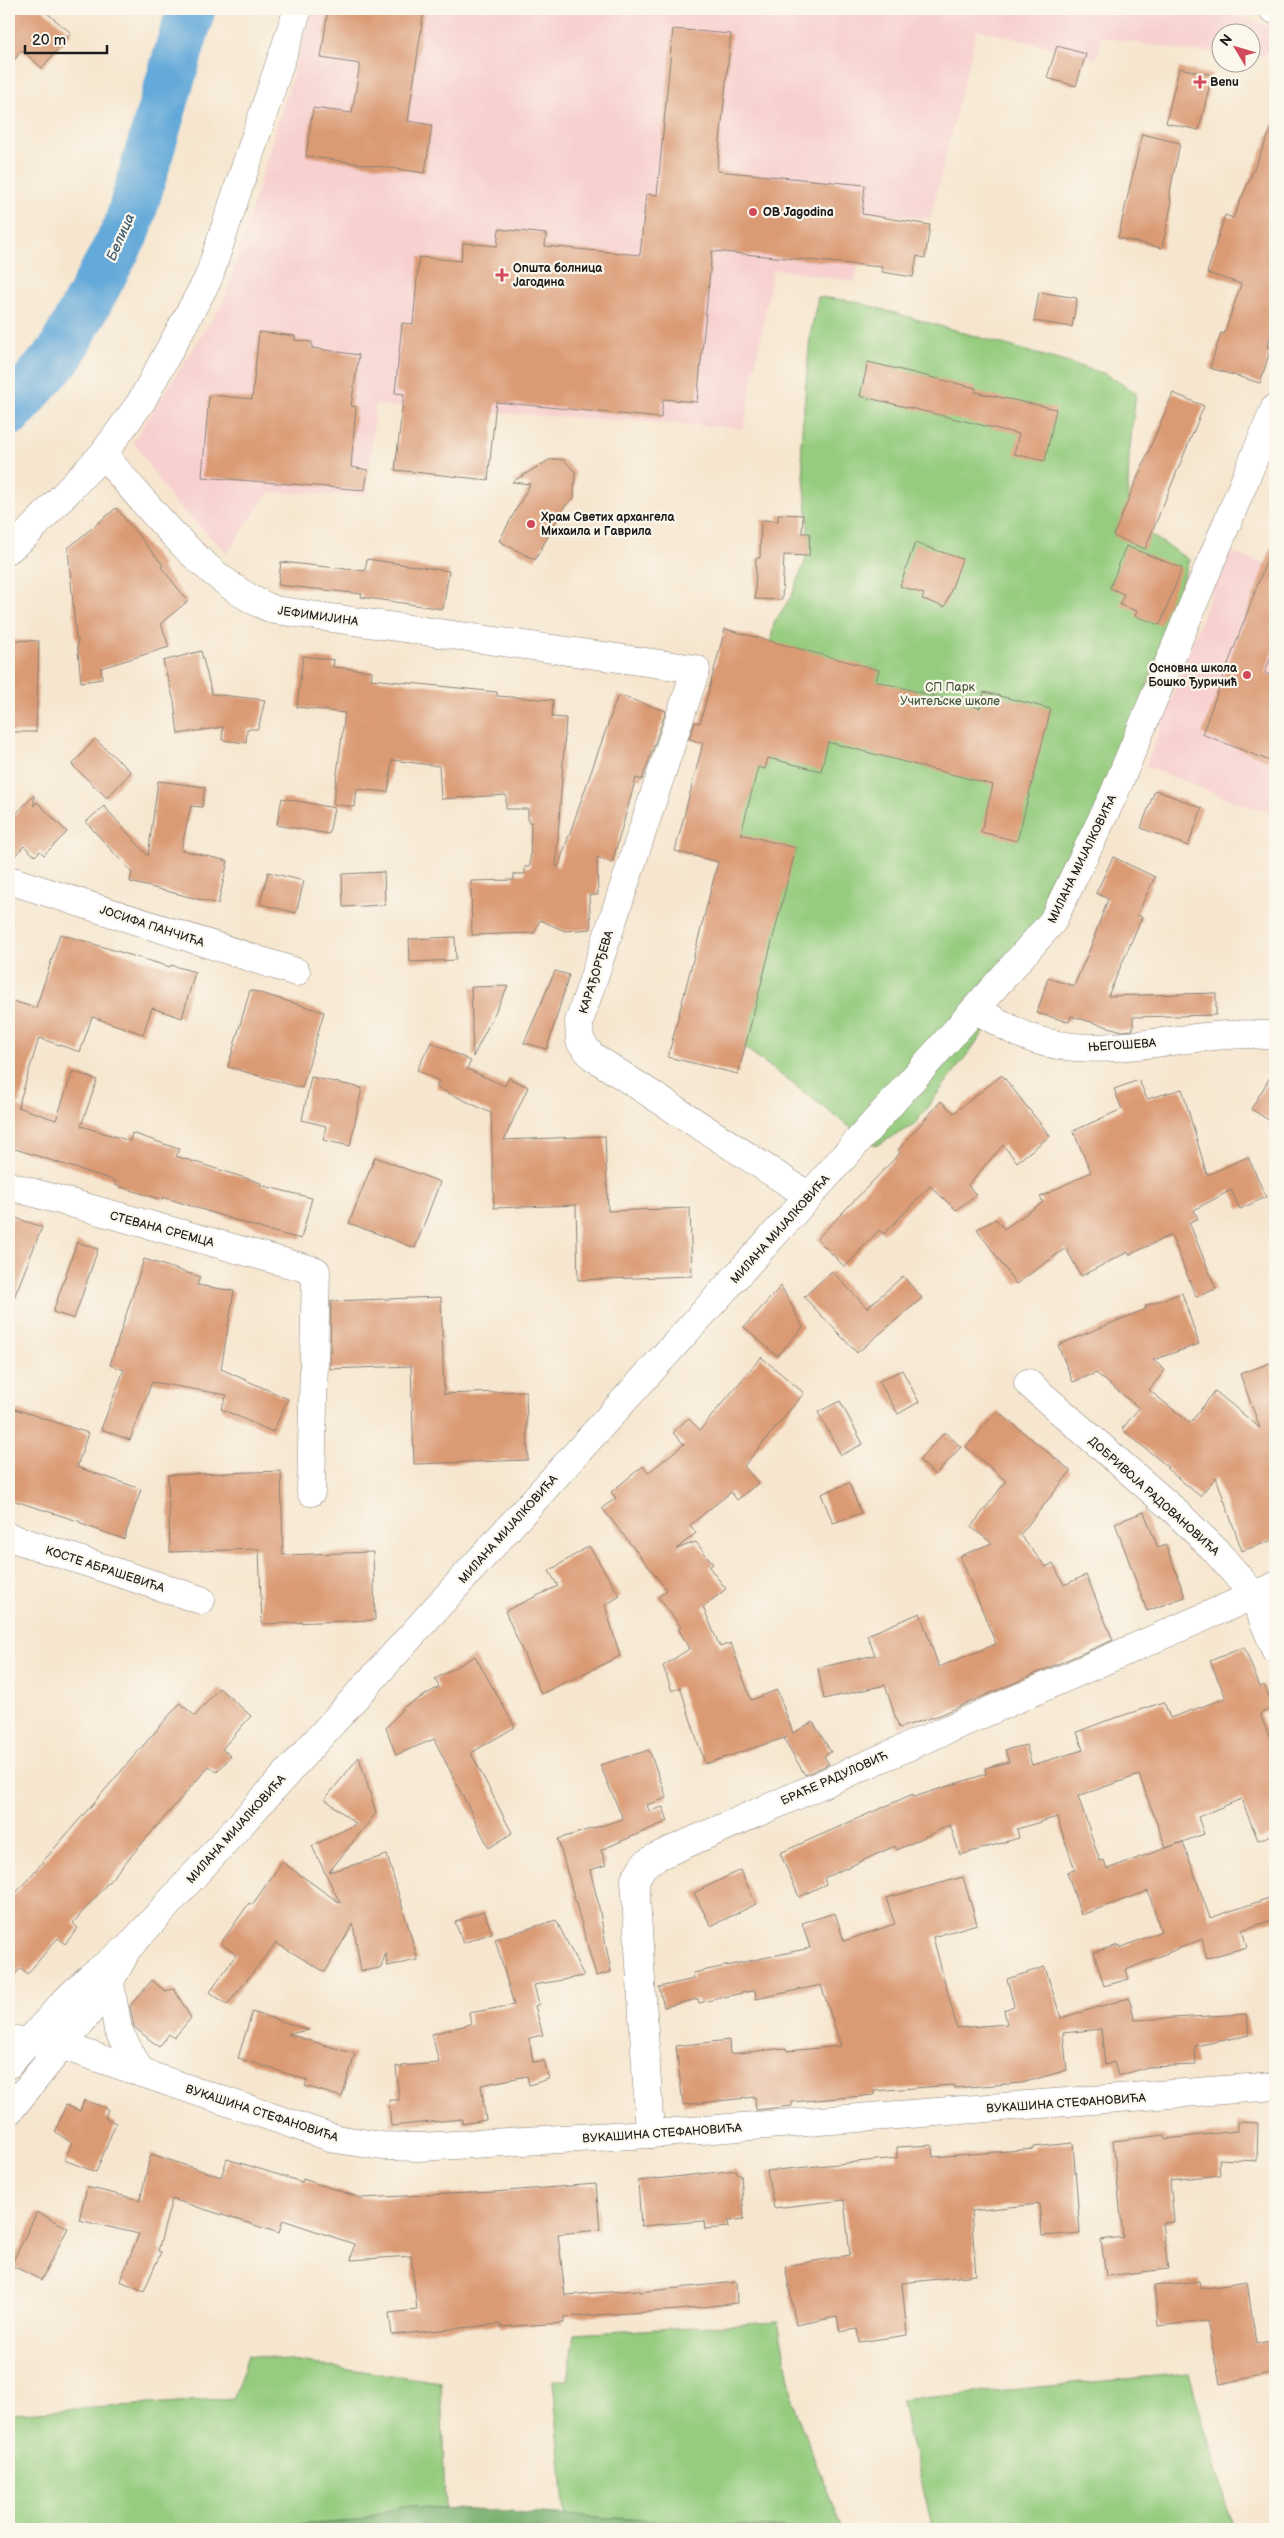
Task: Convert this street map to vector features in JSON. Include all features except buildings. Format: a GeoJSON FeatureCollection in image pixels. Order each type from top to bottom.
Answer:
{"type":"FeatureCollection","features":[{"type":"Feature","properties":{"kind":"street"},"geometry":{"type":"LineString","coordinates":[[9,549],[26,535],[103,454],[141,402],[208,279],[298,9]]}},
{"type":"Feature","properties":{"kind":"street","name":"МИЛАНА МИЈАЛКОВИЋА"},"geometry":{"type":"LineString","coordinates":[[9,2064],[18,2041],[62,2004],[100,1980],[977,1010],[1052,922],[1114,794],[1275,408]]}},
{"type":"Feature","properties":{"kind":"street","name":"ЈЕФИМИЈИНА"},"geometry":{"type":"LineString","coordinates":[[103,454],[144,502],[215,574],[243,595],[275,610],[696,669]]}},
{"type":"Feature","properties":{"kind":"street","name":"КАРАЂОРЂЕВА"},"geometry":{"type":"LineString","coordinates":[[696,669],[579,1022],[580,1041],[592,1056],[809,1196]]}},
{"type":"Feature","properties":{"kind":"street","name":"ЈОСИФА ПАНЧИЋА"},"geometry":{"type":"LineString","coordinates":[[9,880],[296,972]]}},
{"type":"Feature","properties":{"kind":"street","name":"ЊЕГОШЕВА"},"geometry":{"type":"LineString","coordinates":[[977,1010],[1028,1037],[1085,1048],[1241,1035],[1275,1036]]}},
{"type":"Feature","properties":{"kind":"street","name":"СТЕВАНА СРЕМЦА"},"geometry":{"type":"LineString","coordinates":[[9,1186],[316,1271],[311,1492]]}},
{"type":"Feature","properties":{"kind":"street","name":"ДОБРИВОЈА РАДОВАНОВИЋА"},"geometry":{"type":"LineString","coordinates":[[1028,1383],[1181,1517],[1215,1550],[1264,1590],[1275,1649]]}},
{"type":"Feature","properties":{"kind":"street","name":"КОСТЕ АБРАШЕВИЋА"},"geometry":{"type":"LineString","coordinates":[[9,1537],[201,1600]]}},
{"type":"Feature","properties":{"kind":"street","name":"БРАЋЕ РАДУЛОВИЋ"},"geometry":{"type":"LineString","coordinates":[[650,2134],[635,1879],[644,1865],[656,1856],[1264,1590]]}},
{"type":"Feature","properties":{"kind":"street"},"geometry":{"type":"LineString","coordinates":[[10,2110],[71,2036],[83,1992],[100,1980],[118,2030],[141,2073]]}},
{"type":"Feature","properties":{"kind":"street","name":"ВУКАШИНА СТЕФАНОВИЋА"},"geometry":{"type":"LineString","coordinates":[[18,2041],[71,2036],[93,2056],[141,2073],[336,2139],[382,2146],[419,2147],[650,2134],[1275,2086]]}},
{"type":"Feature","properties":{"kind":"shaded area","name":"Општа болница Јагодина"},"geometry":{"type":"Polygon","coordinates":[[[312,9],[1217,9],[1255,22],[1212,22],[1212,52],[1189,51],[1102,37],[1096,59],[977,29],[930,219],[867,212],[855,281],[773,269],[744,428],[375,405],[367,496],[269,492],[227,553],[173,501],[133,441],[224,301],[312,9]]]}},
{"type":"Feature","properties":{"kind":"shaded area","name":"Општа болница Јагодина"},"geometry":{"type":"Polygon","coordinates":[[[1262,25],[1275,29],[1275,42],[1262,56],[1262,25]]]}},
{"type":"Feature","properties":{"kind":"shaded area"},"geometry":{"type":"Polygon","coordinates":[[[1227,551],[1275,567],[1275,813],[1244,805],[1146,766],[1227,551]]]}},
{"type":"Feature","properties":{"kind":"green space","name":"СП Парк Учитељске школе"},"geometry":{"type":"Polygon","coordinates":[[[818,297],[853,301],[1103,373],[1136,392],[1129,456],[1127,519],[1189,560],[1122,762],[994,1019],[913,1126],[875,1146],[711,1022],[755,723],[774,623],[792,595],[806,559],[808,521],[801,443],[810,336],[818,297]]]}},
{"type":"Feature","properties":{"kind":"green space"},"geometry":{"type":"Polygon","coordinates":[[[778,2322],[795,2410],[842,2529],[803,2529],[565,2515],[553,2380],[567,2380],[574,2334],[778,2322]]]}},
{"type":"Feature","properties":{"kind":"green space"},"geometry":{"type":"Polygon","coordinates":[[[248,2355],[441,2382],[445,2508],[401,2506],[359,2521],[230,2529],[9,2529],[9,2414],[234,2398],[248,2355]]]}},
{"type":"Feature","properties":{"kind":"green space"},"geometry":{"type":"Polygon","coordinates":[[[1189,2373],[1233,2529],[933,2529],[901,2400],[1189,2373]]]}},
{"type":"Feature","properties":{"kind":"green space"},"geometry":{"type":"Polygon","coordinates":[[[401,2506],[803,2529],[230,2529],[359,2521],[401,2506]]]}},
{"type":"Feature","properties":{"kind":"waterway","name":"Белица"},"geometry":{"type":"LineString","coordinates":[[9,412],[60,354],[127,229],[191,9]]}},
{"type":"Feature","properties":{"kind":"place","name":"Benu"},"geometry":{"type":"Point","coordinates":[1200,82]}},
{"type":"Feature","properties":{"kind":"place","name":"OB Jagodina"},"geometry":{"type":"Point","coordinates":[753,212]}},
{"type":"Feature","properties":{"kind":"place","name":"Општа болница Јагодина"},"geometry":{"type":"Point","coordinates":[502,275]}},
{"type":"Feature","properties":{"kind":"place","name":"Храм Светих архангела Михаила и Гаврила"},"geometry":{"type":"Point","coordinates":[531,524]}},
{"type":"Feature","properties":{"kind":"place","name":"Основна школа Бошко Ђуричић"},"geometry":{"type":"Point","coordinates":[1247,675]}}]}
